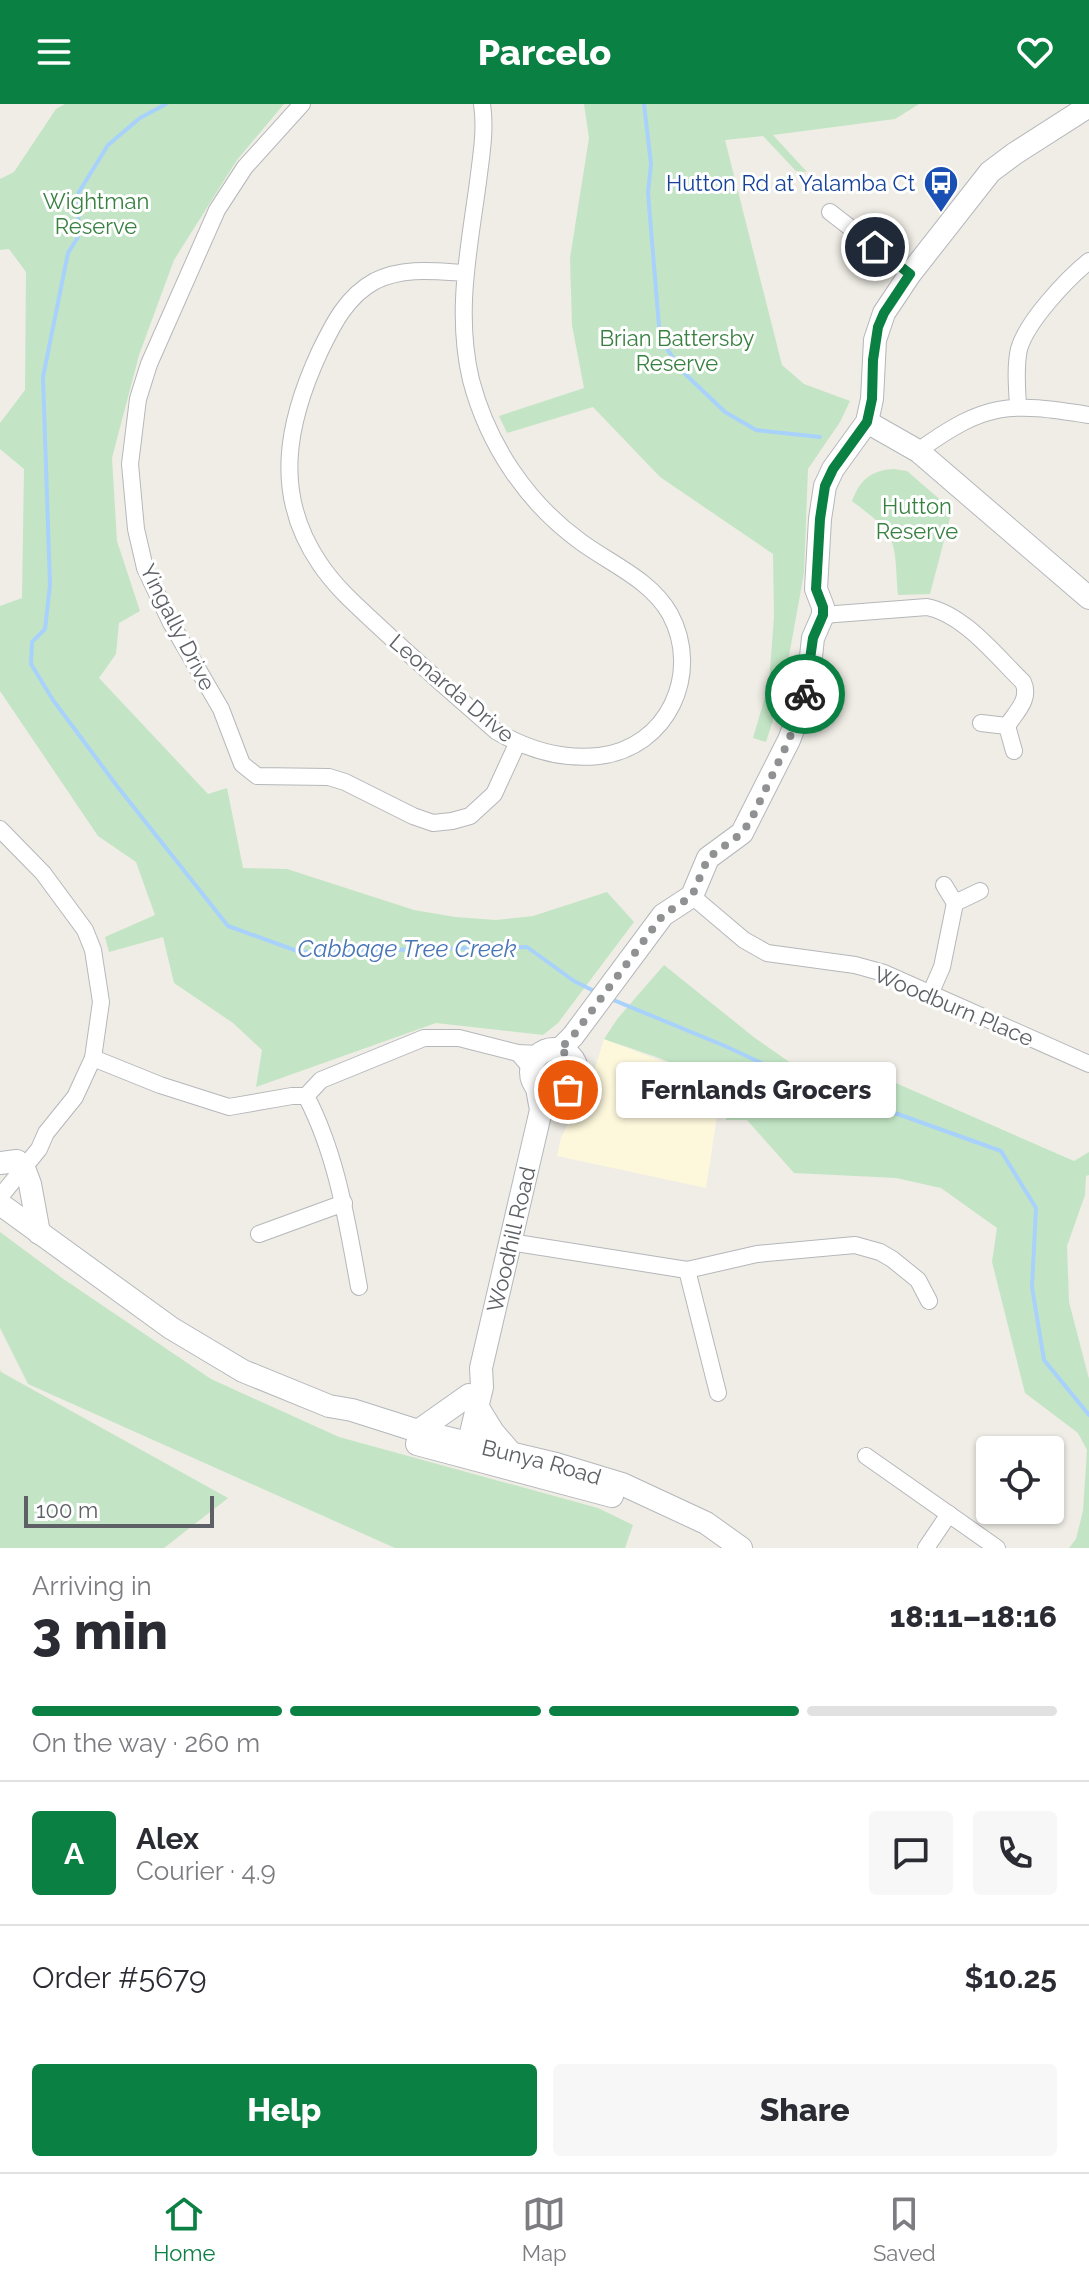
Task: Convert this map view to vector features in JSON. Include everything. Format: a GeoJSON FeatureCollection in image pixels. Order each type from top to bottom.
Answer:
{"type":"FeatureCollection","features":[{"type":"Feature","properties":{"kind":"street","name":"Yingally Drive"},"geometry":{"type":"LineString","coordinates":[[302,104],[245,167],[217,210],[149,364],[138,399],[130,464],[136,529],[145,568],[171,623],[221,709],[242,764],[257,776],[329,777],[413,816],[433,823],[452,821],[470,816],[494,794],[517,744]]}},
{"type":"Feature","properties":{"kind":"street","name":"Leonarda Drive"},"geometry":{"type":"LineString","coordinates":[[464,273],[411,271],[391,274],[373,282],[342,310],[305,384],[291,431],[289,470],[298,519],[319,563],[341,591],[496,731],[517,744],[567,757],[607,755],[624,750],[655,729],[669,711],[677,693],[683,654],[680,637],[656,594],[560,526],[517,480],[488,429],[471,381],[464,342],[464,273],[482,147],[482,104]]}},
{"type":"Feature","properties":{"kind":"street"},"geometry":{"type":"LineString","coordinates":[[692,896],[708,858],[742,833],[751,820],[789,740],[807,688],[813,638],[823,615],[816,589],[825,486],[833,469],[867,422],[878,327],[884,313],[910,274],[990,172],[1089,106]]}},
{"type":"Feature","properties":{"kind":"street"},"geometry":{"type":"LineString","coordinates":[[830,212],[910,274]]}},
{"type":"Feature","properties":{"kind":"street"},"geometry":{"type":"LineString","coordinates":[[1018,406],[1020,346],[1028,330],[1067,278],[1089,261]]}},
{"type":"Feature","properties":{"kind":"street"},"geometry":{"type":"LineString","coordinates":[[918,451],[978,415],[1018,406],[1089,415]]}},
{"type":"Feature","properties":{"kind":"street"},"geometry":{"type":"LineString","coordinates":[[867,422],[918,451],[1089,598]]}},
{"type":"Feature","properties":{"kind":"street"},"geometry":{"type":"LineString","coordinates":[[823,615],[927,607],[940,609],[958,620],[1023,682],[1025,700],[1007,726]]}},
{"type":"Feature","properties":{"kind":"street"},"geometry":{"type":"LineString","coordinates":[[981,723],[1007,726]]}},
{"type":"Feature","properties":{"kind":"street"},"geometry":{"type":"LineString","coordinates":[[1007,726],[1014,751]]}},
{"type":"Feature","properties":{"kind":"street"},"geometry":{"type":"LineString","coordinates":[[0,829],[43,873],[85,930],[93,950],[101,1002],[93,1058],[75,1097],[46,1133],[39,1149],[14,1164],[0,1182]]}},
{"type":"Feature","properties":{"kind":"street"},"geometry":{"type":"LineString","coordinates":[[931,992],[942,967],[955,903],[944,885]]}},
{"type":"Feature","properties":{"kind":"street"},"geometry":{"type":"LineString","coordinates":[[955,903],[980,891]]}},
{"type":"Feature","properties":{"kind":"street","name":"Woodhill Road"},"geometry":{"type":"LineString","coordinates":[[461,1449],[473,1400],[482,1387],[481,1368],[547,1068],[663,915],[692,896]]}},
{"type":"Feature","properties":{"kind":"street","name":"Woodburn Place"},"geometry":{"type":"LineString","coordinates":[[692,896],[744,940],[767,953],[855,965],[884,973],[1089,1064]]}},
{"type":"Feature","properties":{"kind":"street"},"geometry":{"type":"LineString","coordinates":[[93,1058],[160,1085],[229,1107],[306,1096],[321,1080],[424,1038],[459,1038],[547,1068]]}},
{"type":"Feature","properties":{"kind":"street"},"geometry":{"type":"LineString","coordinates":[[306,1096],[321,1125],[344,1203],[359,1287]]}},
{"type":"Feature","properties":{"kind":"street"},"geometry":{"type":"LineString","coordinates":[[0,1197],[14,1164]]}},
{"type":"Feature","properties":{"kind":"street"},"geometry":{"type":"LineString","coordinates":[[14,1164],[30,1184],[39,1233]]}},
{"type":"Feature","properties":{"kind":"street"},"geometry":{"type":"LineString","coordinates":[[259,1234],[344,1203]]}},
{"type":"Feature","properties":{"kind":"street","name":"Bunya Road"},"geometry":{"type":"LineString","coordinates":[[0,1204],[171,1328],[218,1358],[268,1383],[329,1406],[418,1431],[461,1449],[511,1453],[641,1491],[706,1523],[741,1548]]}},
{"type":"Feature","properties":{"kind":"street"},"geometry":{"type":"LineString","coordinates":[[510,1242],[687,1270],[757,1254],[855,1245],[892,1259],[918,1280],[929,1301]]}},
{"type":"Feature","properties":{"kind":"street"},"geometry":{"type":"LineString","coordinates":[[687,1270],[718,1393]]}},
{"type":"Feature","properties":{"kind":"street"},"geometry":{"type":"LineString","coordinates":[[418,1431],[473,1400],[511,1453]]}},
{"type":"Feature","properties":{"kind":"street","name":"Bunya Road"},"geometry":{"type":"LineString","coordinates":[[329,1406],[347,1420],[461,1449],[622,1500],[729,1548]]}},
{"type":"Feature","properties":{"kind":"street"},"geometry":{"type":"LineString","coordinates":[[866,1456],[997,1548]]}},
{"type":"Feature","properties":{"kind":"street"},"geometry":{"type":"LineString","coordinates":[[926,1548],[949,1514]]}},
{"type":"Feature","properties":{"kind":"shaded area"},"geometry":{"type":"Polygon","coordinates":[[[604,1039],[687,1071],[721,1090],[706,1188],[557,1156],[561,1138],[594,1071],[604,1039]]]}},
{"type":"Feature","properties":{"kind":"green space","name":"Wightman Reserve"},"geometry":{"type":"Polygon","coordinates":[[[65,104],[284,104],[237,160],[174,260],[139,355],[112,458],[117,541],[140,611],[119,623],[116,654],[99,678],[208,794],[227,788],[243,868],[287,869],[414,910],[496,920],[533,916],[607,892],[634,922],[558,1023],[543,1035],[436,1023],[256,1087],[262,1050],[233,1023],[174,983],[163,937],[109,952],[105,937],[155,915],[136,862],[98,836],[0,691],[0,606],[22,598],[24,469],[0,449],[0,423],[25,390],[26,272],[9,249],[0,250],[0,179],[14,172],[56,109],[65,104]]]}},
{"type":"Feature","properties":{"kind":"green space","name":"Brian Battersby Reserve"},"geometry":{"type":"Polygon","coordinates":[[[584,104],[919,104],[895,119],[773,135],[807,172],[796,171],[763,136],[725,140],[782,365],[804,384],[850,401],[840,422],[808,469],[804,573],[783,689],[766,742],[753,738],[769,683],[774,617],[773,554],[660,477],[593,407],[507,433],[499,416],[584,388],[572,325],[570,258],[589,138],[584,104]]]}},
{"type":"Feature","properties":{"kind":"green space","name":"Hutton Reserve"},"geometry":{"type":"Polygon","coordinates":[[[879,471],[907,471],[952,510],[930,594],[898,595],[891,540],[878,523],[852,501],[867,478],[879,471]]]}},
{"type":"Feature","properties":{"kind":"green space"},"geometry":{"type":"Polygon","coordinates":[[[664,965],[755,1038],[798,1068],[882,1077],[1074,1161],[1089,1152],[1085,1195],[1067,1246],[1069,1302],[1089,1379],[1089,1548],[1069,1548],[1076,1539],[1083,1511],[1087,1450],[1078,1433],[1025,1393],[992,1262],[997,1228],[941,1188],[896,1178],[794,1173],[747,1120],[726,1120],[729,1100],[704,1079],[671,1063],[604,1039],[664,965]]]}},
{"type":"Feature","properties":{"kind":"green space"},"geometry":{"type":"Polygon","coordinates":[[[0,1232],[211,1379],[339,1437],[598,1508],[633,1525],[625,1548],[395,1548],[28,1384],[0,1328],[0,1232]]]}},
{"type":"Feature","properties":{"kind":"green space"},"geometry":{"type":"Polygon","coordinates":[[[0,1369],[228,1498],[164,1548],[0,1548],[0,1369]]]}},
{"type":"Feature","properties":{"kind":"waterway","name":"Cabbage Tree Creek"},"geometry":{"type":"LineString","coordinates":[[166,104],[140,118],[108,145],[79,192],[78,237],[68,253],[43,377],[50,585],[45,629],[32,642],[31,664],[53,700],[117,786],[228,926],[300,952],[527,947],[574,981],[596,992]]}},
{"type":"Feature","properties":{"kind":"waterway"},"geometry":{"type":"LineString","coordinates":[[644,104],[651,164],[648,193],[660,338],[681,370],[725,412],[756,430],[820,437]]}},
{"type":"Feature","properties":{"kind":"waterway","name":"Cabbage Tree Creek"},"geometry":{"type":"LineString","coordinates":[[611,999],[783,1073],[1001,1151],[1036,1208],[1032,1287],[1044,1360],[1089,1415]]}},
{"type":"Feature","properties":{"kind":"way so far"},"geometry":{"type":"LineString","coordinates":[[568,1090],[575,1080],[576,1067],[570,1056],[559,1050],[573,1036],[663,915],[692,896],[708,858],[733,841],[751,820],[789,740],[805,694]]}},
{"type":"Feature","properties":{"kind":"place","name":"Hutton Rd at Yalamba Ct"},"geometry":{"type":"Point","coordinates":[941,214]}},
{"type":"Feature","properties":{"kind":"place","name":"Fernlands Grocers"},"geometry":{"type":"Point","coordinates":[568,1090]}},
{"type":"Feature","properties":{"kind":"route"},"geometry":{"type":"LineString","coordinates":[[805,694],[813,638],[823,615],[816,589],[825,486],[833,469],[867,422],[878,327],[910,274],[875,247]]}}]}
